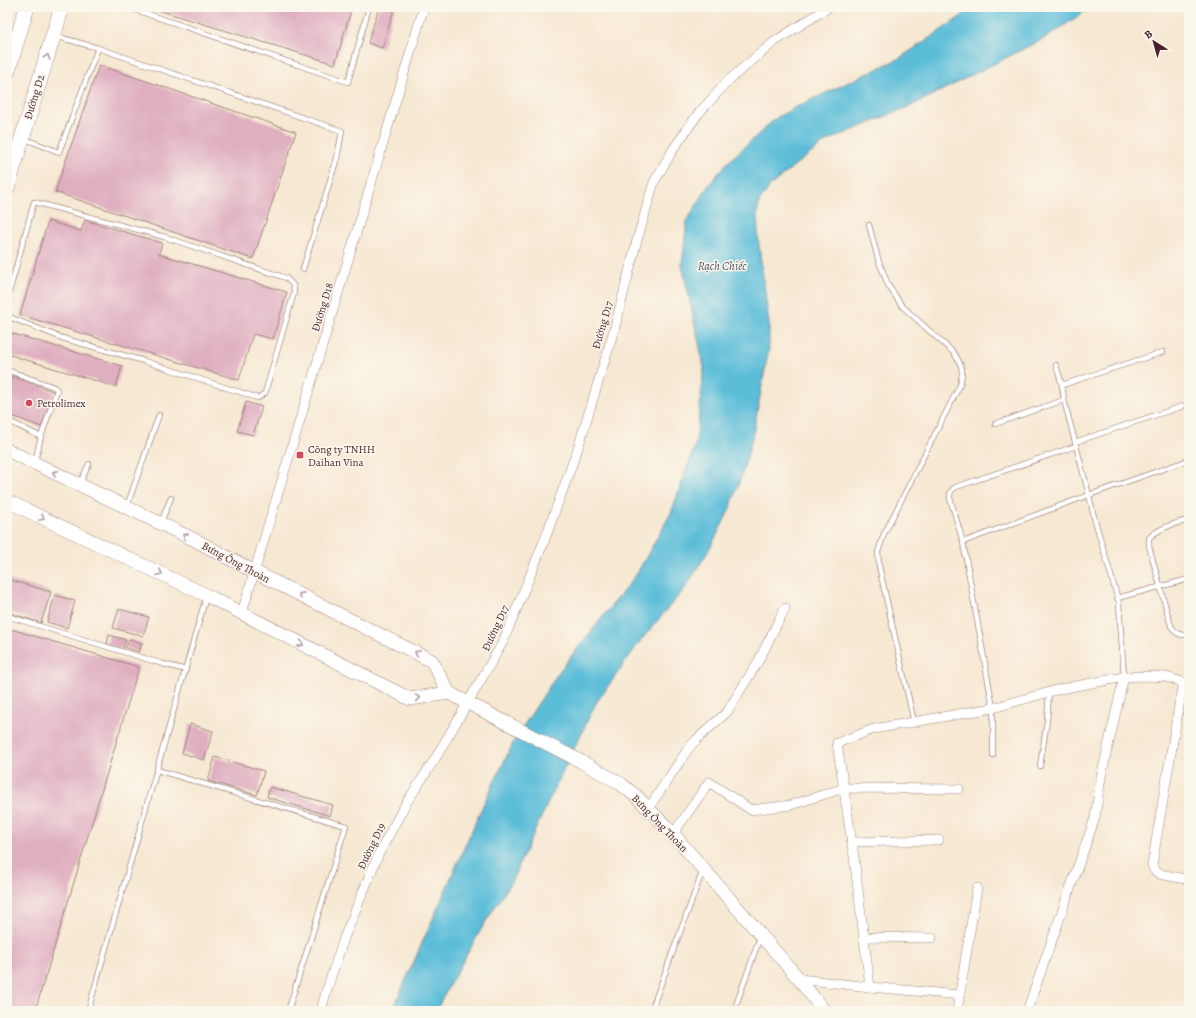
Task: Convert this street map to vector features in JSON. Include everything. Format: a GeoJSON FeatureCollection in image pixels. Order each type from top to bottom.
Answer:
{"type":"FeatureCollection","features":[{"type":"Feature","properties":{"kind":"main road"},"geometry":{"type":"LineString","coordinates":[[7,73],[27,7]]}},
{"type":"Feature","properties":{"kind":"main road","name":"Đường D2"},"geometry":{"type":"LineString","coordinates":[[7,188],[62,7]]}},
{"type":"Feature","properties":{"kind":"main road"},"geometry":{"type":"LineString","coordinates":[[7,54],[17,40]]}},
{"type":"Feature","properties":{"kind":"street","name":"Đường D18"},"geometry":{"type":"LineString","coordinates":[[242,613],[424,7]]}},
{"type":"Feature","properties":{"kind":"street","name":"Đường D17"},"geometry":{"type":"LineString","coordinates":[[468,702],[503,642],[546,539],[576,455],[614,327],[654,182],[674,148],[698,114],[729,80],[774,42],[829,7]]}},
{"type":"Feature","properties":{"kind":"street","name":"Bưng Ông Thoàn"},"geometry":{"type":"LineString","coordinates":[[7,450],[161,524],[432,661],[449,693],[582,762],[621,784],[636,796],[673,834],[760,936],[799,978],[824,1011]]}},
{"type":"Feature","properties":{"kind":"street"},"geometry":{"type":"LineString","coordinates":[[7,501],[206,595],[410,699],[449,693]]}},
{"type":"Feature","properties":{"kind":"street"},"geometry":{"type":"LineString","coordinates":[[648,809],[688,749],[727,712],[759,660],[785,608]]}},
{"type":"Feature","properties":{"kind":"street"},"geometry":{"type":"LineString","coordinates":[[870,987],[852,842],[837,743],[874,730],[993,708],[1049,692],[1124,677],[1144,676],[1166,678],[1186,683],[1152,865],[1154,870],[1160,874],[1185,879]]}},
{"type":"Feature","properties":{"kind":"street"},"geometry":{"type":"LineString","coordinates":[[1027,1011],[1095,818],[1101,777],[1124,677]]}},
{"type":"Feature","properties":{"kind":"street","name":"Đường D19"},"geometry":{"type":"LineString","coordinates":[[321,1011],[344,938],[379,853],[405,805],[435,759],[468,702]]}},
{"type":"Feature","properties":{"kind":"street"},"geometry":{"type":"LineString","coordinates":[[673,834],[709,782],[751,810],[791,805],[844,788],[959,789]]}},
{"type":"Feature","properties":{"kind":"street"},"geometry":{"type":"LineString","coordinates":[[852,842],[939,840]]}},
{"type":"Feature","properties":{"kind":"street"},"geometry":{"type":"LineString","coordinates":[[957,1011],[977,888]]}},
{"type":"Feature","properties":{"kind":"street"},"geometry":{"type":"LineString","coordinates":[[864,937],[932,938]]}},
{"type":"Feature","properties":{"kind":"street"},"geometry":{"type":"LineString","coordinates":[[799,978],[870,987],[960,995]]}},
{"type":"Feature","properties":{"kind":"lane"},"geometry":{"type":"LineString","coordinates":[[127,7],[348,82],[369,7]]}},
{"type":"Feature","properties":{"kind":"lane"},"geometry":{"type":"LineString","coordinates":[[54,36],[98,48],[342,132],[337,158],[303,269]]}},
{"type":"Feature","properties":{"kind":"lane"},"geometry":{"type":"LineString","coordinates":[[22,138],[59,152],[98,48]]}},
{"type":"Feature","properties":{"kind":"lane"},"geometry":{"type":"LineString","coordinates":[[7,300],[34,202],[165,237],[286,278],[293,285],[294,293],[265,393],[258,398],[144,361],[62,338],[7,316]]}},
{"type":"Feature","properties":{"kind":"lane"},"geometry":{"type":"LineString","coordinates":[[869,225],[880,266],[888,284],[902,306],[954,353],[963,373],[960,385],[884,534],[878,552],[879,566],[914,722]]}},
{"type":"Feature","properties":{"kind":"lane"},"geometry":{"type":"LineString","coordinates":[[1062,385],[1163,352]]}},
{"type":"Feature","properties":{"kind":"lane"},"geometry":{"type":"LineString","coordinates":[[1056,365],[1094,517],[1119,604],[1124,677]]}},
{"type":"Feature","properties":{"kind":"lane"},"geometry":{"type":"LineString","coordinates":[[7,370],[57,390],[34,463]]}},
{"type":"Feature","properties":{"kind":"lane"},"geometry":{"type":"LineString","coordinates":[[995,424],[1064,400]]}},
{"type":"Feature","properties":{"kind":"lane"},"geometry":{"type":"LineString","coordinates":[[993,755],[993,708],[963,542],[949,494],[956,487],[1183,406]]}},
{"type":"Feature","properties":{"kind":"lane"},"geometry":{"type":"LineString","coordinates":[[126,507],[159,415]]}},
{"type":"Feature","properties":{"kind":"lane"},"geometry":{"type":"LineString","coordinates":[[7,420],[41,437]]}},
{"type":"Feature","properties":{"kind":"lane"},"geometry":{"type":"LineString","coordinates":[[963,542],[1189,460]]}},
{"type":"Feature","properties":{"kind":"lane"},"geometry":{"type":"LineString","coordinates":[[79,485],[88,464]]}},
{"type":"Feature","properties":{"kind":"lane"},"geometry":{"type":"LineString","coordinates":[[161,524],[171,498]]}},
{"type":"Feature","properties":{"kind":"lane"},"geometry":{"type":"LineString","coordinates":[[1189,520],[1153,533],[1149,538],[1149,546],[1171,626],[1176,634],[1184,636],[1189,634]]}},
{"type":"Feature","properties":{"kind":"lane"},"geometry":{"type":"LineString","coordinates":[[1117,598],[1189,579]]}},
{"type":"Feature","properties":{"kind":"lane"},"geometry":{"type":"LineString","coordinates":[[88,1011],[186,670],[206,595]]}},
{"type":"Feature","properties":{"kind":"lane"},"geometry":{"type":"LineString","coordinates":[[7,616],[186,670]]}},
{"type":"Feature","properties":{"kind":"lane"},"geometry":{"type":"LineString","coordinates":[[1040,766],[1047,721],[1049,692]]}},
{"type":"Feature","properties":{"kind":"lane"},"geometry":{"type":"LineString","coordinates":[[157,770],[346,826],[288,1011]]}},
{"type":"Feature","properties":{"kind":"lane"},"geometry":{"type":"LineString","coordinates":[[651,1011],[703,869]]}},
{"type":"Feature","properties":{"kind":"lane"},"geometry":{"type":"LineString","coordinates":[[734,1011],[760,936]]}},
{"type":"Feature","properties":{"kind":"water","name":"Rạch Chiếc"},"geometry":{"type":"Polygon","coordinates":[[[975,7],[1091,7],[1049,36],[915,104],[827,141],[770,186],[759,202],[757,217],[759,246],[769,323],[769,348],[753,434],[743,471],[730,509],[710,548],[686,587],[641,640],[596,703],[511,882],[483,926],[441,1000],[437,1011],[392,1011],[484,803],[515,739],[558,673],[636,575],[671,513],[696,443],[704,367],[682,265],[687,221],[709,185],[727,163],[776,118],[900,58],[975,7]]]}},
{"type":"Feature","properties":{"kind":"building"},"geometry":{"type":"Polygon","coordinates":[[[148,7],[352,7],[335,64],[148,7]]]}},
{"type":"Feature","properties":{"kind":"building"},"geometry":{"type":"Polygon","coordinates":[[[379,7],[395,7],[382,48],[368,43],[379,7]]]}},
{"type":"Feature","properties":{"kind":"building"},"geometry":{"type":"Polygon","coordinates":[[[99,65],[296,132],[253,259],[55,192],[99,65]]]}},
{"type":"Feature","properties":{"kind":"building"},"geometry":{"type":"Polygon","coordinates":[[[85,220],[162,243],[159,254],[287,292],[273,339],[253,334],[239,380],[20,315],[48,221],[81,231],[85,220]]]}},
{"type":"Feature","properties":{"kind":"building"},"geometry":{"type":"Polygon","coordinates":[[[7,332],[122,366],[116,387],[7,354],[7,332]]]}},
{"type":"Feature","properties":{"kind":"building","name":"Petrolimex"},"geometry":{"type":"Polygon","coordinates":[[[12,376],[55,392],[41,427],[7,414],[7,388],[12,376]]]}},
{"type":"Feature","properties":{"kind":"building"},"geometry":{"type":"Polygon","coordinates":[[[246,402],[262,407],[253,435],[237,431],[246,402]]]}},
{"type":"Feature","properties":{"kind":"building"},"geometry":{"type":"Polygon","coordinates":[[[7,538],[10,539],[7,547],[7,538]]]}},
{"type":"Feature","properties":{"kind":"building"},"geometry":{"type":"Polygon","coordinates":[[[7,579],[51,592],[41,623],[7,612],[7,579]]]}},
{"type":"Feature","properties":{"kind":"building"},"geometry":{"type":"Polygon","coordinates":[[[55,595],[75,601],[67,628],[47,622],[55,595]]]}},
{"type":"Feature","properties":{"kind":"building"},"geometry":{"type":"Polygon","coordinates":[[[119,609],[149,617],[143,636],[113,628],[119,609]]]}},
{"type":"Feature","properties":{"kind":"building"},"geometry":{"type":"Polygon","coordinates":[[[7,628],[139,667],[35,1011],[7,1011],[7,628]]]}},
{"type":"Feature","properties":{"kind":"building"},"geometry":{"type":"Polygon","coordinates":[[[109,635],[126,640],[123,649],[107,644],[109,635]]]}},
{"type":"Feature","properties":{"kind":"building"},"geometry":{"type":"Polygon","coordinates":[[[129,639],[142,643],[139,652],[126,648],[129,639]]]}},
{"type":"Feature","properties":{"kind":"building"},"geometry":{"type":"Polygon","coordinates":[[[190,724],[213,731],[204,760],[182,753],[190,724]]]}},
{"type":"Feature","properties":{"kind":"building"},"geometry":{"type":"Polygon","coordinates":[[[215,757],[264,771],[257,795],[208,781],[215,757]]]}},
{"type":"Feature","properties":{"kind":"building"},"geometry":{"type":"Polygon","coordinates":[[[270,787],[333,805],[330,816],[267,797],[270,787]]]}},
{"type":"Feature","properties":{"kind":"place","name":"Petrolimex"},"geometry":{"type":"Point","coordinates":[29,403]}},
{"type":"Feature","properties":{"kind":"place","name":"Công ty TNHH Daihan Vina"},"geometry":{"type":"Point","coordinates":[300,455]}}]}
